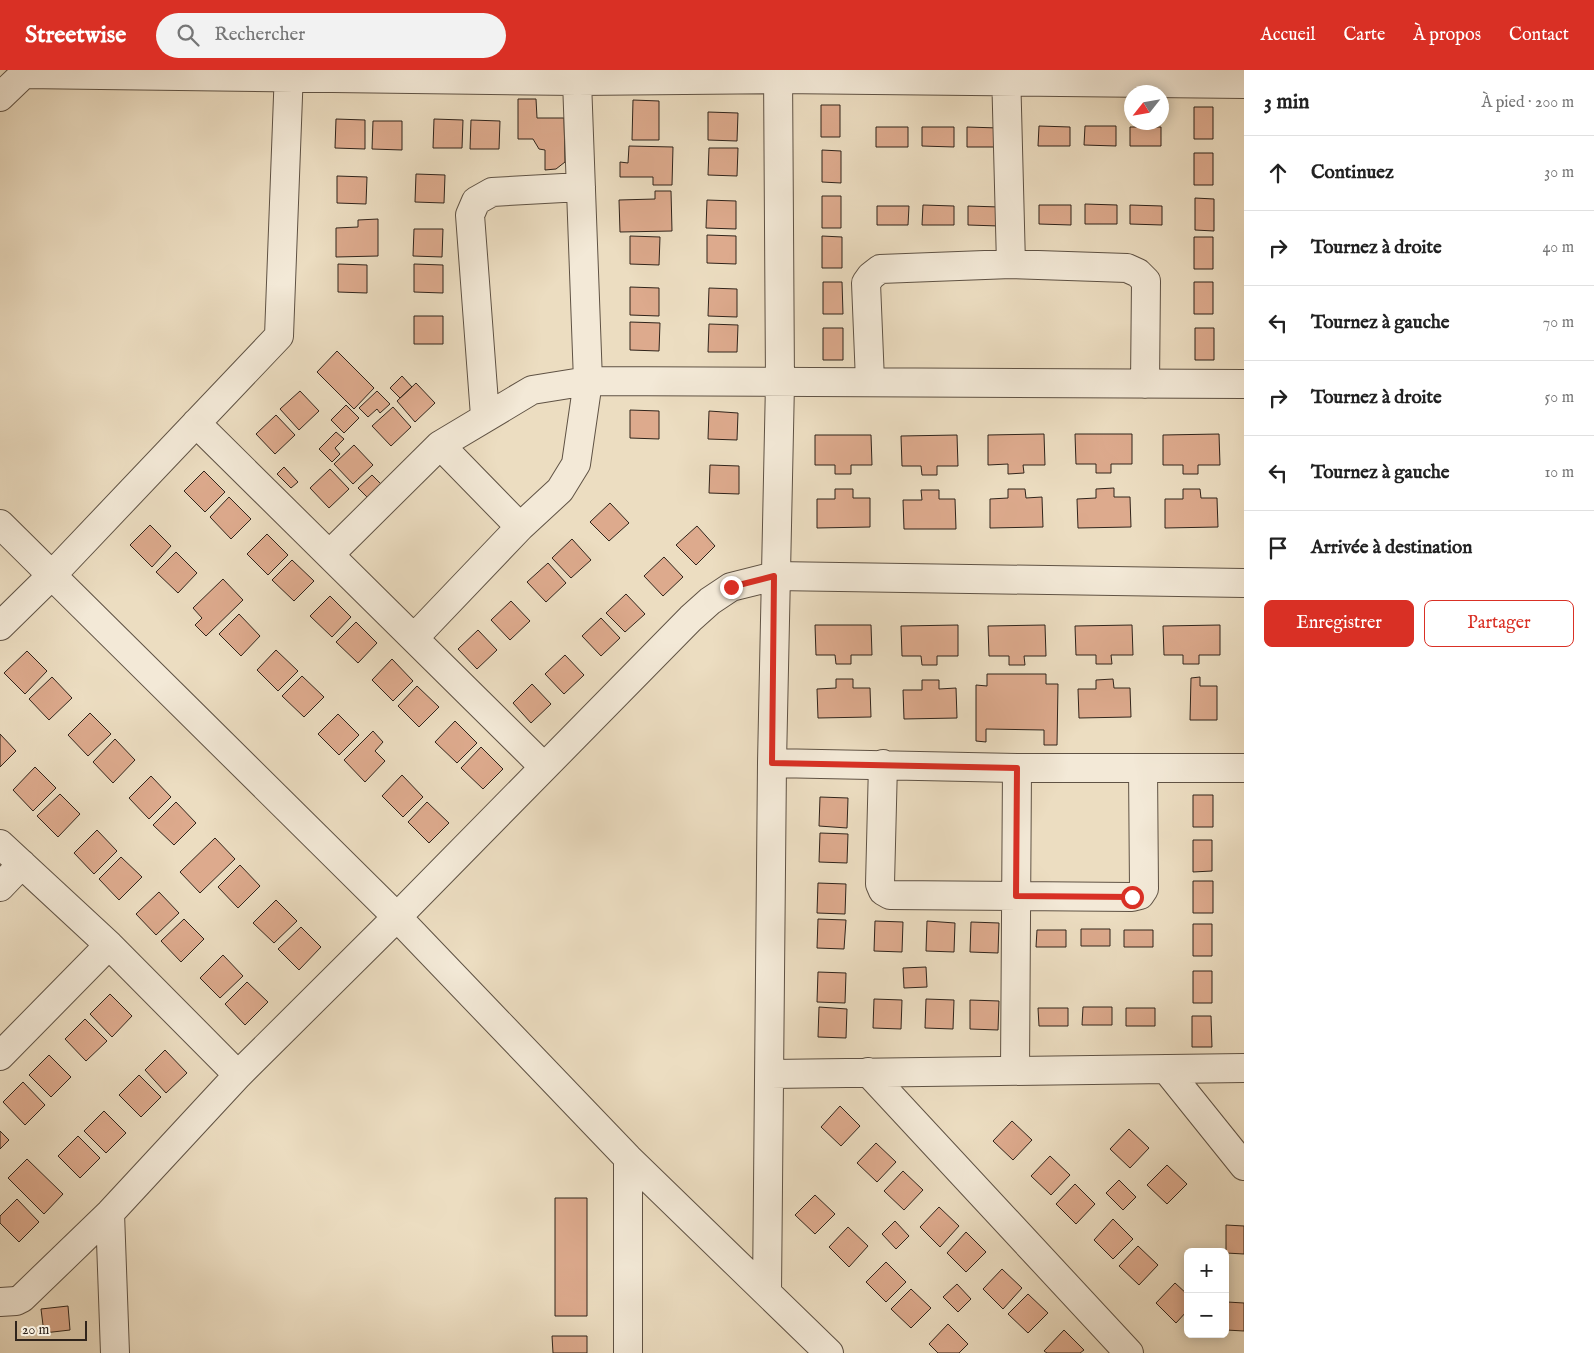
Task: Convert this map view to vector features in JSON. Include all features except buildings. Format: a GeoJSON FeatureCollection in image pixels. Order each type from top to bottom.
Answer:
{"type":"FeatureCollection","features":[{"type":"Feature","properties":{"kind":"street"},"geometry":{"type":"LineString","coordinates":[[0,97],[24,74],[535,75],[577,81],[778,74],[1006,76],[1244,84]]}},
{"type":"Feature","properties":{"kind":"street"},"geometry":{"type":"LineString","coordinates":[[0,626],[52,575],[279,336],[289,74]]}},
{"type":"Feature","properties":{"kind":"street"},"geometry":{"type":"LineString","coordinates":[[767,1292],[771,1074],[774,576],[780,383],[778,74]]}},
{"type":"Feature","properties":{"kind":"street"},"geometry":{"type":"LineString","coordinates":[[1006,76],[1011,264]]}},
{"type":"Feature","properties":{"kind":"street"},"geometry":{"type":"LineString","coordinates":[[414,638],[520,527],[560,490],[576,464],[588,381],[577,81]]}},
{"type":"Feature","properties":{"kind":"street"},"geometry":{"type":"LineString","coordinates":[[486,416],[470,215],[476,200],[492,192],[581,187]]}},
{"type":"Feature","properties":{"kind":"street"},"geometry":{"type":"LineString","coordinates":[[870,381],[866,283],[871,276],[880,269],[1011,264],[1127,268],[1138,273],[1146,282],[1145,384]]}},
{"type":"Feature","properties":{"kind":"street"},"geometry":{"type":"LineString","coordinates":[[330,554],[440,445],[532,390],[588,381],[1244,384]]}},
{"type":"Feature","properties":{"kind":"street"},"geometry":{"type":"LineString","coordinates":[[196,423],[544,767]]}},
{"type":"Feature","properties":{"kind":"street"},"geometry":{"type":"LineString","coordinates":[[440,445],[520,527]]}},
{"type":"Feature","properties":{"kind":"street"},"geometry":{"type":"LineString","coordinates":[[0,524],[397,917],[628,1158],[829,1353]]}},
{"type":"Feature","properties":{"kind":"street"},"geometry":{"type":"LineString","coordinates":[[0,1302],[16,1302],[22,1298],[110,1213],[238,1075],[710,601],[731,587],[774,576],[1244,583]]}},
{"type":"Feature","properties":{"kind":"street"},"geometry":{"type":"LineString","coordinates":[[772,763],[1017,768],[1244,768]]}},
{"type":"Feature","properties":{"kind":"street"},"geometry":{"type":"LineString","coordinates":[[883,764],[880,884],[883,891],[890,896],[1132,897],[1140,895],[1144,889],[1143,768]]}},
{"type":"Feature","properties":{"kind":"street"},"geometry":{"type":"LineString","coordinates":[[1014,1070],[1017,768]]}},
{"type":"Feature","properties":{"kind":"street"},"geometry":{"type":"LineString","coordinates":[[0,844],[109,945],[238,1075]]}},
{"type":"Feature","properties":{"kind":"street"},"geometry":{"type":"LineString","coordinates":[[0,887],[22,864]]}},
{"type":"Feature","properties":{"kind":"street"},"geometry":{"type":"LineString","coordinates":[[0,1056],[109,945]]}},
{"type":"Feature","properties":{"kind":"street"},"geometry":{"type":"LineString","coordinates":[[771,1074],[1244,1068]]}},
{"type":"Feature","properties":{"kind":"street"},"geometry":{"type":"LineString","coordinates":[[1166,1069],[1244,1166]]}},
{"type":"Feature","properties":{"kind":"street"},"geometry":{"type":"LineString","coordinates":[[868,1072],[1129,1353]]}},
{"type":"Feature","properties":{"kind":"street"},"geometry":{"type":"LineString","coordinates":[[628,1158],[628,1353]]}},
{"type":"Feature","properties":{"kind":"street"},"geometry":{"type":"LineString","coordinates":[[110,1213],[115,1353]]}},
{"type":"Feature","properties":{"kind":"route"},"geometry":{"type":"LineString","coordinates":[[731,587],[774,576],[772,763],[1017,768],[1016,896],[1132,897]]}}]}
